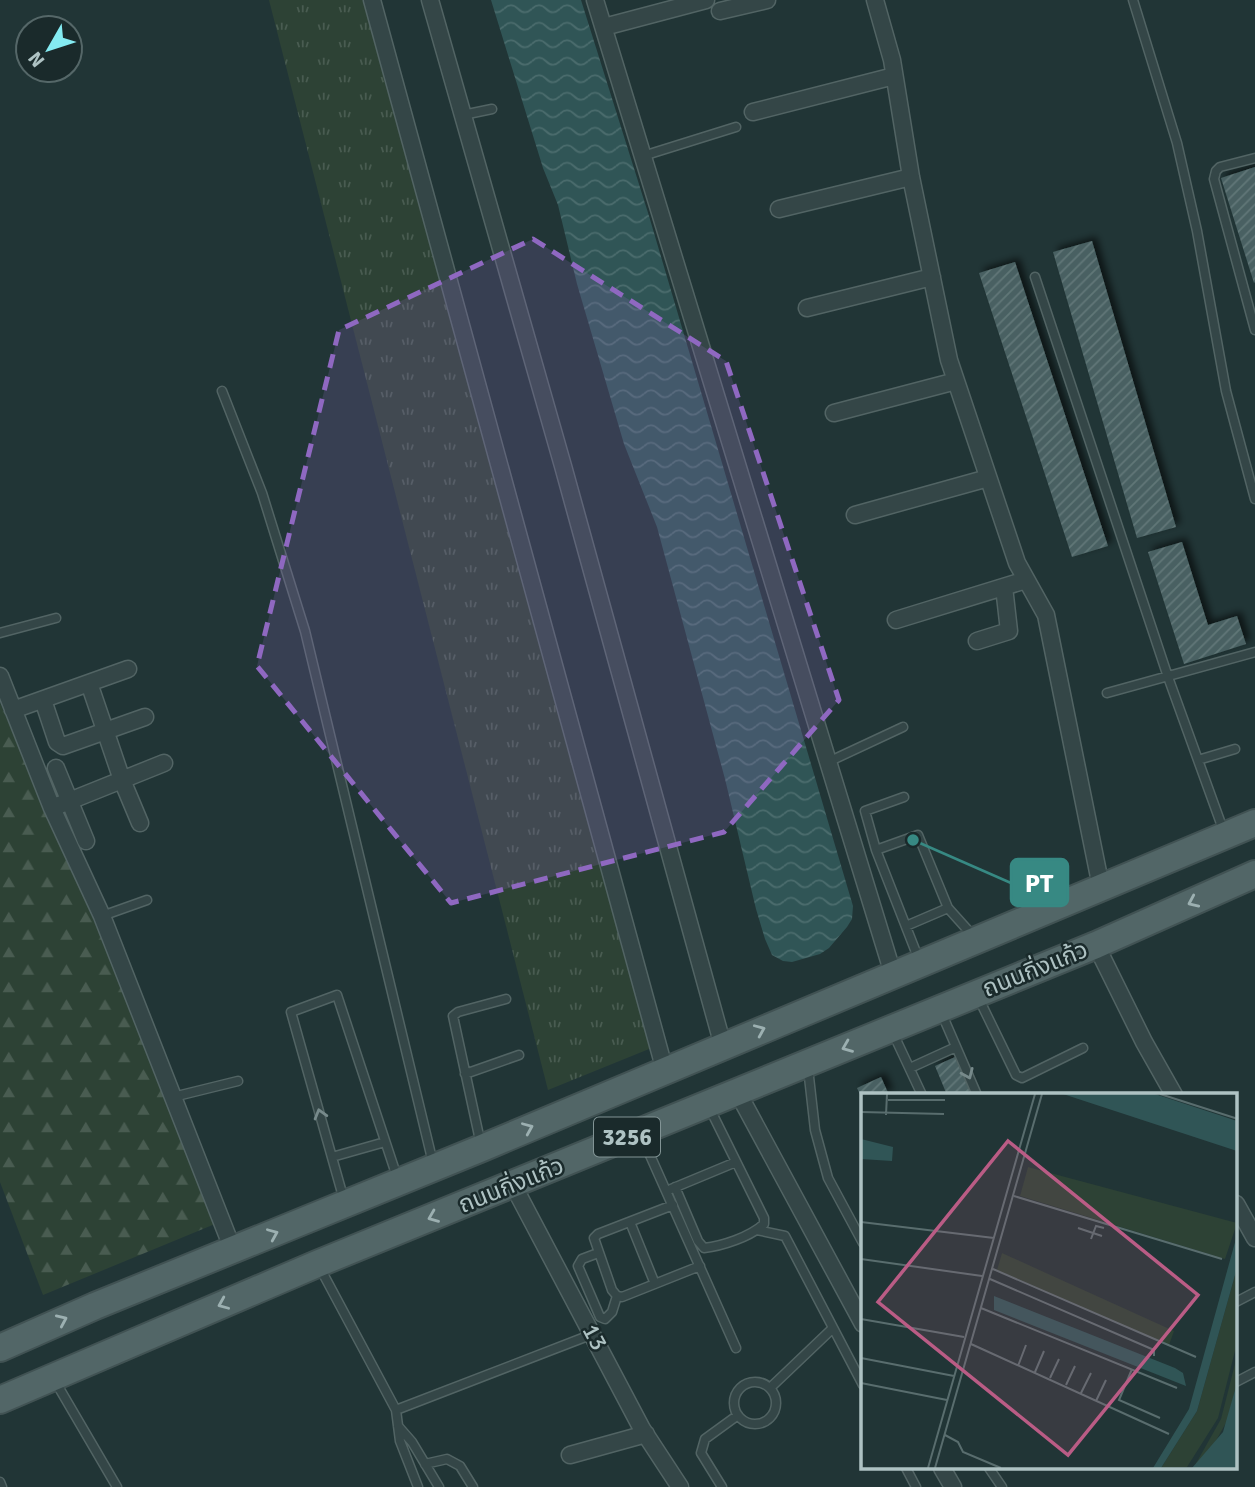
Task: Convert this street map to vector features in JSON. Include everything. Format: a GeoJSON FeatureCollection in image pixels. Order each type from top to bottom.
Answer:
{"type":"FeatureCollection","features":[{"type":"Feature","properties":{"kind":"main road","name":"ถนนกิ่งแก้ว"},"geometry":{"type":"LineString","coordinates":[[0,1348],[1255,822]]}},
{"type":"Feature","properties":{"kind":"main road","name":"ถนนกิ่งแก้ว"},"geometry":{"type":"LineString","coordinates":[[0,1400],[317,1264],[1096,945],[1255,874]]}},
{"type":"Feature","properties":{"kind":"street"},"geometry":{"type":"LineString","coordinates":[[372,0],[665,1071]]}},
{"type":"Feature","properties":{"kind":"street"},"geometry":{"type":"LineString","coordinates":[[430,0],[563,466],[723,1046]]}},
{"type":"Feature","properties":{"kind":"street"},"geometry":{"type":"LineString","coordinates":[[595,0],[893,974]]}},
{"type":"Feature","properties":{"kind":"street"},"geometry":{"type":"LineString","coordinates":[[604,27],[706,0]]}},
{"type":"Feature","properties":{"kind":"street"},"geometry":{"type":"LineString","coordinates":[[720,11],[767,0]]}},
{"type":"Feature","properties":{"kind":"street"},"geometry":{"type":"LineString","coordinates":[[876,0],[894,76],[911,177],[949,360],[1017,564],[1046,615],[1101,887]]}},
{"type":"Feature","properties":{"kind":"street"},"geometry":{"type":"LineString","coordinates":[[753,112],[894,76]]}},
{"type":"Feature","properties":{"kind":"street"},"geometry":{"type":"LineString","coordinates":[[779,209],[911,177]]}},
{"type":"Feature","properties":{"kind":"street"},"geometry":{"type":"LineString","coordinates":[[807,308],[932,277]]}},
{"type":"Feature","properties":{"kind":"street"},"geometry":{"type":"LineString","coordinates":[[834,413],[956,381]]}},
{"type":"Feature","properties":{"kind":"street"},"geometry":{"type":"LineString","coordinates":[[855,515],[988,478]]}},
{"type":"Feature","properties":{"kind":"street"},"geometry":{"type":"LineString","coordinates":[[896,620],[1026,580]]}},
{"type":"Feature","properties":{"kind":"street"},"geometry":{"type":"LineString","coordinates":[[977,641],[1009,631],[1004,587]]}},
{"type":"Feature","properties":{"kind":"street"},"geometry":{"type":"LineString","coordinates":[[13,710],[128,669]]}},
{"type":"Feature","properties":{"kind":"street"},"geometry":{"type":"LineString","coordinates":[[0,676],[52,808],[102,916],[233,1250]]}},
{"type":"Feature","properties":{"kind":"street"},"geometry":{"type":"LineString","coordinates":[[89,683],[104,732],[140,823]]}},
{"type":"Feature","properties":{"kind":"street"},"geometry":{"type":"LineString","coordinates":[[43,700],[59,745],[63,746],[145,717]]}},
{"type":"Feature","properties":{"kind":"street"},"geometry":{"type":"LineString","coordinates":[[52,808],[164,763]]}},
{"type":"Feature","properties":{"kind":"street"},"geometry":{"type":"LineString","coordinates":[[56,768],[86,841]]}},
{"type":"Feature","properties":{"kind":"street"},"geometry":{"type":"LineString","coordinates":[[1096,945],[1144,1042],[1173,1093]]}},
{"type":"Feature","properties":{"kind":"street"},"geometry":{"type":"LineString","coordinates":[[738,1093],[861,1320]]}},
{"type":"Feature","properties":{"kind":"street","name":"13"},"geometry":{"type":"LineString","coordinates":[[513,1185],[676,1486]]}},
{"type":"Feature","properties":{"kind":"street"},"geometry":{"type":"LineString","coordinates":[[1238,1208],[1255,1238]]}},
{"type":"Feature","properties":{"kind":"street"},"geometry":{"type":"LineString","coordinates":[[570,1455],[646,1434]]}},
{"type":"Feature","properties":{"kind":"street"},"geometry":{"type":"LineString","coordinates":[[943,1470],[953,1487]]}},
{"type":"Feature","properties":{"kind":"lane"},"geometry":{"type":"LineString","coordinates":[[1133,0],[1177,144],[1197,232],[1226,391],[1255,499]]}},
{"type":"Feature","properties":{"kind":"lane"},"geometry":{"type":"LineString","coordinates":[[463,115],[492,109]]}},
{"type":"Feature","properties":{"kind":"lane"},"geometry":{"type":"LineString","coordinates":[[643,156],[736,127]]}},
{"type":"Feature","properties":{"kind":"lane"},"geometry":{"type":"LineString","coordinates":[[1255,158],[1220,167],[1214,179],[1255,326]]}},
{"type":"Feature","properties":{"kind":"lane"},"geometry":{"type":"LineString","coordinates":[[1035,277],[1168,677],[1225,835]]}},
{"type":"Feature","properties":{"kind":"lane"},"geometry":{"type":"LineString","coordinates":[[222,391],[262,493],[305,631],[434,1166]]}},
{"type":"Feature","properties":{"kind":"lane"},"geometry":{"type":"LineString","coordinates":[[0,634],[56,618]]}},
{"type":"Feature","properties":{"kind":"lane"},"geometry":{"type":"LineString","coordinates":[[1107,693],[1255,652]]}},
{"type":"Feature","properties":{"kind":"lane"},"geometry":{"type":"LineString","coordinates":[[828,762],[903,727]]}},
{"type":"Feature","properties":{"kind":"lane"},"geometry":{"type":"LineString","coordinates":[[1198,760],[1235,749]]}},
{"type":"Feature","properties":{"kind":"lane"},"geometry":{"type":"LineString","coordinates":[[904,797],[865,811],[876,850],[920,963]]}},
{"type":"Feature","properties":{"kind":"lane"},"geometry":{"type":"LineString","coordinates":[[876,850],[918,835],[948,908],[976,939]]}},
{"type":"Feature","properties":{"kind":"lane"},"geometry":{"type":"LineString","coordinates":[[102,916],[147,900]]}},
{"type":"Feature","properties":{"kind":"lane"},"geometry":{"type":"LineString","coordinates":[[906,926],[948,908]]}},
{"type":"Feature","properties":{"kind":"lane"},"geometry":{"type":"LineString","coordinates":[[976,993],[1016,1075],[1022,1078],[1083,1048]]}},
{"type":"Feature","properties":{"kind":"lane"},"geometry":{"type":"LineString","coordinates":[[345,1203],[291,1012],[337,996],[398,1181]]}},
{"type":"Feature","properties":{"kind":"lane"},"geometry":{"type":"LineString","coordinates":[[482,1148],[453,1016],[458,1012],[506,999]]}},
{"type":"Feature","properties":{"kind":"lane"},"geometry":{"type":"LineString","coordinates":[[939,1009],[976,1093]]}},
{"type":"Feature","properties":{"kind":"lane"},"geometry":{"type":"LineString","coordinates":[[891,1028],[921,1093]]}},
{"type":"Feature","properties":{"kind":"lane"},"geometry":{"type":"LineString","coordinates":[[910,1068],[956,1047]]}},
{"type":"Feature","properties":{"kind":"lane"},"geometry":{"type":"LineString","coordinates":[[465,1074],[519,1055]]}},
{"type":"Feature","properties":{"kind":"lane"},"geometry":{"type":"LineString","coordinates":[[807,1063],[815,1130],[828,1178],[861,1239]]}},
{"type":"Feature","properties":{"kind":"lane"},"geometry":{"type":"LineString","coordinates":[[173,1097],[239,1081]]}},
{"type":"Feature","properties":{"kind":"lane"},"geometry":{"type":"LineString","coordinates":[[639,1132],[704,1248],[757,1230],[764,1224],[764,1219],[708,1104]]}},
{"type":"Feature","properties":{"kind":"lane"},"geometry":{"type":"LineString","coordinates":[[332,1157],[384,1142]]}},
{"type":"Feature","properties":{"kind":"lane"},"geometry":{"type":"LineString","coordinates":[[671,1189],[736,1163]]}},
{"type":"Feature","properties":{"kind":"lane"},"geometry":{"type":"LineString","coordinates":[[671,1189],[673,1205],[736,1348]]}},
{"type":"Feature","properties":{"kind":"lane"},"geometry":{"type":"LineString","coordinates":[[673,1205],[598,1234],[594,1238],[612,1290],[622,1297],[700,1266]]}},
{"type":"Feature","properties":{"kind":"lane"},"geometry":{"type":"LineString","coordinates":[[630,1222],[655,1284]]}},
{"type":"Feature","properties":{"kind":"lane"},"geometry":{"type":"LineString","coordinates":[[757,1230],[785,1236],[861,1381]]}},
{"type":"Feature","properties":{"kind":"lane"},"geometry":{"type":"LineString","coordinates":[[598,1253],[582,1259],[578,1266],[600,1317],[608,1317],[617,1296]]}},
{"type":"Feature","properties":{"kind":"lane"},"geometry":{"type":"LineString","coordinates":[[317,1264],[396,1410],[400,1441],[418,1487]]}},
{"type":"Feature","properties":{"kind":"lane"},"geometry":{"type":"LineString","coordinates":[[1238,1301],[1255,1292]]}},
{"type":"Feature","properties":{"kind":"lane"},"geometry":{"type":"LineString","coordinates":[[770,1388],[833,1328]]}},
{"type":"Feature","properties":{"kind":"lane"},"geometry":{"type":"LineString","coordinates":[[396,1410],[593,1334]]}},
{"type":"Feature","properties":{"kind":"lane"},"geometry":{"type":"LineString","coordinates":[[1238,1381],[1255,1372]]}},
{"type":"Feature","properties":{"kind":"lane"},"geometry":{"type":"LineString","coordinates":[[53,1378],[117,1487]]}},
{"type":"Feature","properties":{"kind":"lane"},"geometry":{"type":"LineString","coordinates":[[757,1382],[770,1388],[775,1394],[776,1408],[770,1419],[764,1423],[751,1424],[738,1415],[734,1404],[735,1397],[744,1385],[757,1382]]}},
{"type":"Feature","properties":{"kind":"lane"},"geometry":{"type":"LineString","coordinates":[[722,1487],[701,1453],[705,1439],[738,1415]]}},
{"type":"Feature","properties":{"kind":"lane"},"geometry":{"type":"LineString","coordinates":[[398,1426],[412,1442],[439,1487]]}},
{"type":"Feature","properties":{"kind":"lane"},"geometry":{"type":"LineString","coordinates":[[425,1464],[447,1459],[460,1466],[473,1487]]}},
{"type":"Feature","properties":{"kind":"lane"},"geometry":{"type":"LineString","coordinates":[[907,1470],[916,1487]]}},
{"type":"Feature","properties":{"kind":"lane"},"geometry":{"type":"LineString","coordinates":[[990,1470],[1002,1487]]}},
{"type":"Feature","properties":{"kind":"lane"},"geometry":{"type":"LineString","coordinates":[[0,1482],[2,1487]]}},
{"type":"Feature","properties":{"kind":"highlighted area"},"geometry":{"type":"Polygon","coordinates":[[[533,239],[726,361],[839,700],[724,832],[451,903],[257,666],[339,330],[533,239]]]}},
{"type":"Feature","properties":{"kind":"green space"},"geometry":{"type":"Polygon","coordinates":[[[269,0],[366,0],[654,1047],[548,1090],[269,0]]]}},
{"type":"Feature","properties":{"kind":"green space"},"geometry":{"type":"Polygon","coordinates":[[[0,703],[100,935],[215,1224],[43,1295],[0,1182],[0,703]]]}},
{"type":"Feature","properties":{"kind":"water"},"geometry":{"type":"Polygon","coordinates":[[[491,0],[581,0],[649,216],[853,906],[852,919],[847,927],[829,948],[820,954],[792,962],[783,961],[772,955],[765,939],[657,527],[624,444],[577,284],[558,205],[543,168],[491,0]]]}},
{"type":"Feature","properties":{"kind":"building"},"geometry":{"type":"Polygon","coordinates":[[[1255,167],[1255,282],[1254,283],[1221,178],[1255,167]]]}},
{"type":"Feature","properties":{"kind":"building"},"geometry":{"type":"Polygon","coordinates":[[[1092,241],[1176,527],[1137,538],[1053,252],[1092,241]]]}},
{"type":"Feature","properties":{"kind":"building"},"geometry":{"type":"Polygon","coordinates":[[[1015,262],[1108,546],[1072,557],[979,273],[1015,262]]]}},
{"type":"Feature","properties":{"kind":"building"},"geometry":{"type":"Polygon","coordinates":[[[1182,542],[1208,625],[1237,616],[1246,644],[1184,664],[1148,552],[1182,542]]]}},
{"type":"Feature","properties":{"kind":"building"},"geometry":{"type":"Polygon","coordinates":[[[955,1057],[971,1093],[946,1093],[935,1066],[955,1057]]]}},
{"type":"Feature","properties":{"kind":"building"},"geometry":{"type":"Polygon","coordinates":[[[881,1077],[888,1093],[861,1093],[861,1097],[857,1088],[881,1077]]]}},
{"type":"Feature","properties":{"kind":"place","name":"PT"},"geometry":{"type":"Point","coordinates":[913,840]}}]}
